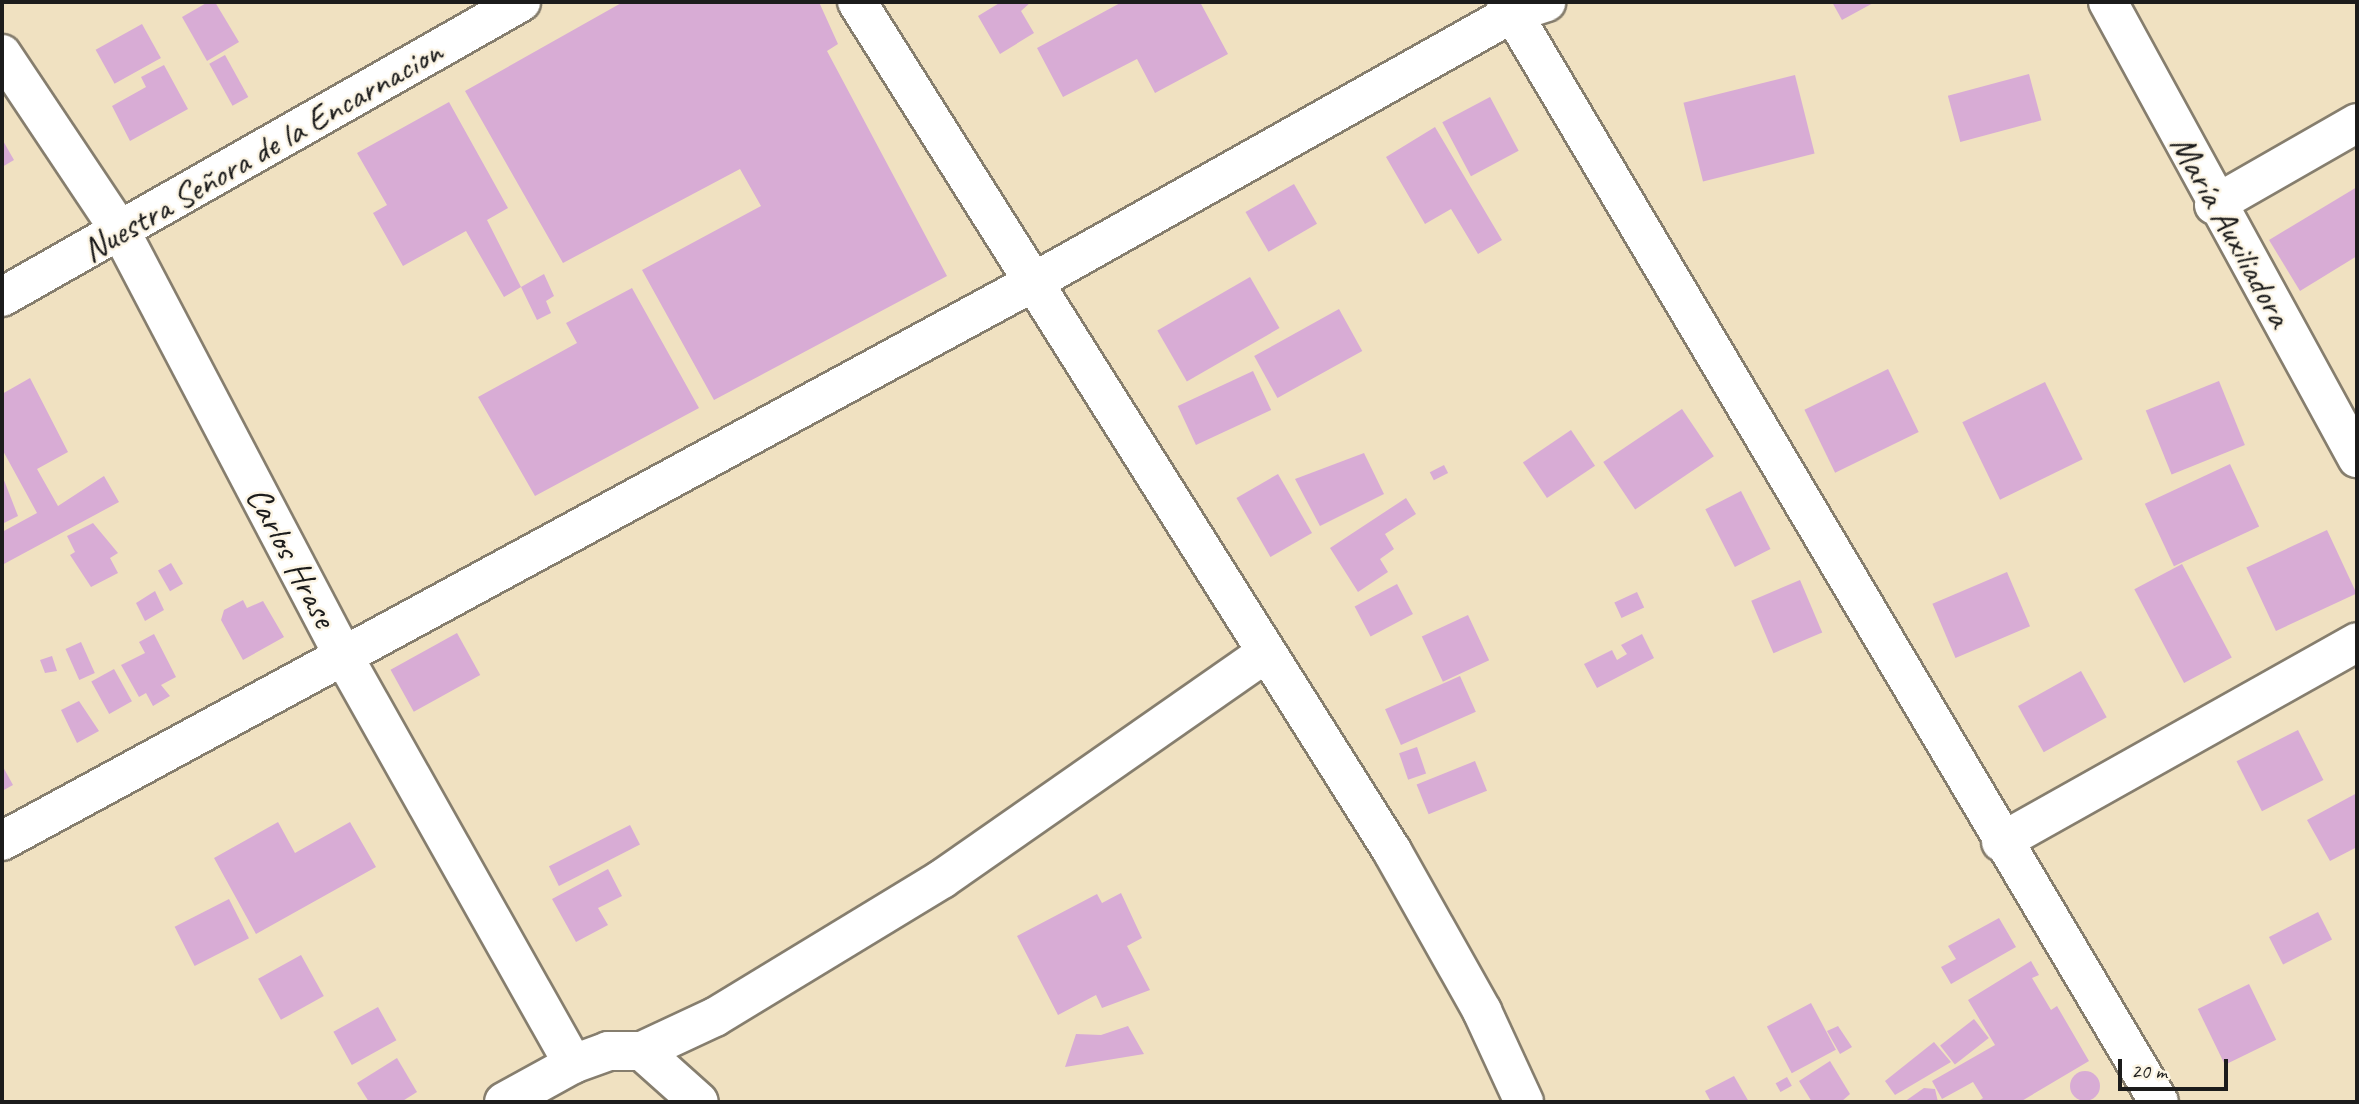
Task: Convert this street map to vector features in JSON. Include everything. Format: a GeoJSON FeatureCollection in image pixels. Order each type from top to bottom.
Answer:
{"type":"FeatureCollection","features":[{"type":"Feature","properties":{"kind":"street","name":"Nuestra Señora de la Encarnacion"},"geometry":{"type":"LineString","coordinates":[[2,297],[122,234],[522,2]]}},
{"type":"Feature","properties":{"kind":"street"},"geometry":{"type":"LineString","coordinates":[[857,2],[1030,284],[1392,851],[1482,1011],[1524,1102]]}},
{"type":"Feature","properties":{"kind":"street","name":"María Auxiliadora"},"geometry":{"type":"LineString","coordinates":[[2108,2],[2214,205],[2357,458]]}},
{"type":"Feature","properties":{"kind":"street"},"geometry":{"type":"LineString","coordinates":[[2,841],[341,652],[1030,284],[1522,6],[2001,842],[2160,1102]]}},
{"type":"Feature","properties":{"kind":"street","name":"Carlos Hrase"},"geometry":{"type":"LineString","coordinates":[[2,54],[122,234],[341,652],[573,1064]]}},
{"type":"Feature","properties":{"kind":"street"},"geometry":{"type":"LineString","coordinates":[[2214,205],[2357,122]]}},
{"type":"Feature","properties":{"kind":"street"},"geometry":{"type":"LineString","coordinates":[[2001,842],[2357,642]]}},
{"type":"Feature","properties":{"kind":"street"},"geometry":{"type":"LineString","coordinates":[[504,1102],[573,1064],[608,1051],[642,1051],[715,1017],[942,879],[1265,654]]}},
{"type":"Feature","properties":{"kind":"street"},"geometry":{"type":"LineString","coordinates":[[642,1051],[699,1102]]}},
{"type":"Feature","properties":{"kind":"building"},"geometry":{"type":"Polygon","coordinates":[[[208,2],[215,2],[239,42],[207,61],[182,17],[208,2]]]}},
{"type":"Feature","properties":{"kind":"building"},"geometry":{"type":"Polygon","coordinates":[[[623,2],[819,2],[838,44],[827,51],[947,276],[714,400],[642,270],[761,206],[740,169],[563,263],[465,91],[623,2]]]}},
{"type":"Feature","properties":{"kind":"building"},"geometry":{"type":"Polygon","coordinates":[[[1001,2],[1031,2],[1021,11],[1034,33],[1000,54],[978,16],[1001,2]]]}},
{"type":"Feature","properties":{"kind":"building"},"geometry":{"type":"Polygon","coordinates":[[[1122,2],[1200,2],[1228,54],[1155,93],[1137,59],[1063,97],[1037,48],[1122,2]]]}},
{"type":"Feature","properties":{"kind":"building"},"geometry":{"type":"Polygon","coordinates":[[[1832,2],[1875,2],[1842,20],[1832,2]]]}},
{"type":"Feature","properties":{"kind":"building"},"geometry":{"type":"Polygon","coordinates":[[[142,24],[161,58],[115,84],[96,50],[142,24]]]}},
{"type":"Feature","properties":{"kind":"building"},"geometry":{"type":"Polygon","coordinates":[[[225,55],[248,97],[233,106],[209,64],[225,55]]]}},
{"type":"Feature","properties":{"kind":"building"},"geometry":{"type":"Polygon","coordinates":[[[164,65],[188,109],[130,141],[112,106],[146,87],[141,77],[164,65]]]}},
{"type":"Feature","properties":{"kind":"building"},"geometry":{"type":"Polygon","coordinates":[[[2029,74],[2041,120],[1960,142],[1948,96],[2029,74]]]}},
{"type":"Feature","properties":{"kind":"building"},"geometry":{"type":"Polygon","coordinates":[[[1795,75],[1815,154],[1703,181],[1683,103],[1795,75]]]}},
{"type":"Feature","properties":{"kind":"building"},"geometry":{"type":"Polygon","coordinates":[[[1490,97],[1519,151],[1471,176],[1442,122],[1490,97]]]}},
{"type":"Feature","properties":{"kind":"building"},"geometry":{"type":"Polygon","coordinates":[[[449,102],[508,208],[487,220],[521,287],[504,297],[466,231],[403,266],[373,213],[387,205],[357,153],[449,102]]]}},
{"type":"Feature","properties":{"kind":"building"},"geometry":{"type":"Polygon","coordinates":[[[1435,127],[1502,240],[1478,254],[1451,209],[1425,224],[1386,157],[1435,127]]]}},
{"type":"Feature","properties":{"kind":"building"},"geometry":{"type":"Polygon","coordinates":[[[2,139],[14,160],[2,167],[2,139]]]}},
{"type":"Feature","properties":{"kind":"building"},"geometry":{"type":"Polygon","coordinates":[[[1294,184],[1317,224],[1269,252],[1246,212],[1294,184]]]}},
{"type":"Feature","properties":{"kind":"building"},"geometry":{"type":"Polygon","coordinates":[[[2357,187],[2357,256],[2300,291],[2269,240],[2357,187]]]}},
{"type":"Feature","properties":{"kind":"building"},"geometry":{"type":"Polygon","coordinates":[[[544,274],[554,296],[546,301],[551,313],[537,320],[521,287],[544,274]]]}},
{"type":"Feature","properties":{"kind":"building"},"geometry":{"type":"Polygon","coordinates":[[[1250,277],[1280,328],[1187,382],[1157,330],[1250,277]]]}},
{"type":"Feature","properties":{"kind":"building"},"geometry":{"type":"Polygon","coordinates":[[[632,288],[699,408],[535,496],[478,397],[577,343],[566,323],[632,288]]]}},
{"type":"Feature","properties":{"kind":"building"},"geometry":{"type":"Polygon","coordinates":[[[1339,309],[1362,351],[1277,398],[1254,356],[1339,309]]]}},
{"type":"Feature","properties":{"kind":"building"},"geometry":{"type":"Polygon","coordinates":[[[1888,369],[1919,432],[1835,473],[1804,410],[1888,369]]]}},
{"type":"Feature","properties":{"kind":"building"},"geometry":{"type":"Polygon","coordinates":[[[1253,371],[1271,410],[1196,445],[1178,406],[1253,371]]]}},
{"type":"Feature","properties":{"kind":"building"},"geometry":{"type":"Polygon","coordinates":[[[30,378],[68,452],[37,469],[58,506],[104,476],[119,502],[2,565],[2,532],[37,513],[2,449],[2,394],[30,378]]]}},
{"type":"Feature","properties":{"kind":"building"},"geometry":{"type":"Polygon","coordinates":[[[2219,381],[2245,445],[2172,475],[2146,411],[2219,381]]]}},
{"type":"Feature","properties":{"kind":"building"},"geometry":{"type":"Polygon","coordinates":[[[2045,382],[2083,459],[2000,500],[1962,422],[2045,382]]]}},
{"type":"Feature","properties":{"kind":"building"},"geometry":{"type":"Polygon","coordinates":[[[1682,409],[1714,456],[1635,509],[1603,462],[1682,409]]]}},
{"type":"Feature","properties":{"kind":"building"},"geometry":{"type":"Polygon","coordinates":[[[1571,430],[1595,466],[1547,498],[1523,462],[1571,430]]]}},
{"type":"Feature","properties":{"kind":"building"},"geometry":{"type":"Polygon","coordinates":[[[1364,453],[1384,494],[1320,526],[1295,479],[1364,453]]]}},
{"type":"Feature","properties":{"kind":"building"},"geometry":{"type":"Polygon","coordinates":[[[2230,464],[2259,527],[2174,566],[2145,504],[2230,464]]]}},
{"type":"Feature","properties":{"kind":"building"},"geometry":{"type":"Polygon","coordinates":[[[1444,465],[1448,473],[1434,480],[1430,472],[1444,465]]]}},
{"type":"Feature","properties":{"kind":"building"},"geometry":{"type":"Polygon","coordinates":[[[1278,474],[1312,533],[1270,557],[1236,498],[1278,474]]]}},
{"type":"Feature","properties":{"kind":"building"},"geometry":{"type":"Polygon","coordinates":[[[2,475],[18,516],[2,524],[2,475]]]}},
{"type":"Feature","properties":{"kind":"building"},"geometry":{"type":"Polygon","coordinates":[[[1741,491],[1771,549],[1735,567],[1705,509],[1741,491]]]}},
{"type":"Feature","properties":{"kind":"building"},"geometry":{"type":"Polygon","coordinates":[[[1406,498],[1416,514],[1385,534],[1394,549],[1380,559],[1388,572],[1358,592],[1330,548],[1406,498]]]}},
{"type":"Feature","properties":{"kind":"building"},"geometry":{"type":"Polygon","coordinates":[[[93,523],[118,553],[110,558],[118,573],[91,587],[70,555],[75,552],[67,536],[93,523]]]}},
{"type":"Feature","properties":{"kind":"building"},"geometry":{"type":"Polygon","coordinates":[[[2327,530],[2357,593],[2276,631],[2246,568],[2327,530]]]}},
{"type":"Feature","properties":{"kind":"building"},"geometry":{"type":"Polygon","coordinates":[[[171,563],[183,584],[170,591],[158,570],[171,563]]]}},
{"type":"Feature","properties":{"kind":"building"},"geometry":{"type":"Polygon","coordinates":[[[2182,564],[2232,658],[2184,683],[2134,589],[2182,564]]]}},
{"type":"Feature","properties":{"kind":"building"},"geometry":{"type":"Polygon","coordinates":[[[2007,572],[2030,626],[1955,658],[1932,604],[2007,572]]]}},
{"type":"Feature","properties":{"kind":"building"},"geometry":{"type":"Polygon","coordinates":[[[1800,580],[1822,632],[1773,653],[1751,601],[1800,580]]]}},
{"type":"Feature","properties":{"kind":"building"},"geometry":{"type":"Polygon","coordinates":[[[1397,584],[1413,614],[1371,637],[1355,607],[1397,584]]]}},
{"type":"Feature","properties":{"kind":"building"},"geometry":{"type":"Polygon","coordinates":[[[155,591],[164,610],[145,621],[136,603],[155,591]]]}},
{"type":"Feature","properties":{"kind":"building"},"geometry":{"type":"Polygon","coordinates":[[[1637,592],[1644,607],[1622,618],[1614,603],[1637,592]]]}},
{"type":"Feature","properties":{"kind":"building"},"geometry":{"type":"Polygon","coordinates":[[[243,600],[247,608],[263,601],[284,637],[243,660],[221,620],[224,610],[243,600]]]}},
{"type":"Feature","properties":{"kind":"building"},"geometry":{"type":"Polygon","coordinates":[[[1468,615],[1489,660],[1443,682],[1422,637],[1468,615]]]}},
{"type":"Feature","properties":{"kind":"building"},"geometry":{"type":"Polygon","coordinates":[[[457,633],[480,675],[414,712],[391,670],[457,633]]]}},
{"type":"Feature","properties":{"kind":"building"},"geometry":{"type":"Polygon","coordinates":[[[154,634],[176,677],[161,685],[170,696],[153,706],[146,693],[139,697],[121,665],[145,653],[139,642],[154,634]]]}},
{"type":"Feature","properties":{"kind":"building"},"geometry":{"type":"Polygon","coordinates":[[[1642,634],[1654,658],[1597,688],[1584,664],[1612,650],[1617,660],[1627,654],[1621,645],[1642,634]]]}},
{"type":"Feature","properties":{"kind":"building"},"geometry":{"type":"Polygon","coordinates":[[[81,642],[95,673],[79,680],[65,649],[81,642]]]}},
{"type":"Feature","properties":{"kind":"building"},"geometry":{"type":"Polygon","coordinates":[[[52,656],[57,671],[45,673],[40,660],[52,656]]]}},
{"type":"Feature","properties":{"kind":"building"},"geometry":{"type":"Polygon","coordinates":[[[114,669],[132,701],[109,714],[91,682],[114,669]]]}},
{"type":"Feature","properties":{"kind":"building"},"geometry":{"type":"Polygon","coordinates":[[[2081,671],[2107,717],[2044,752],[2018,706],[2081,671]]]}},
{"type":"Feature","properties":{"kind":"building"},"geometry":{"type":"Polygon","coordinates":[[[1460,676],[1476,712],[1401,745],[1385,709],[1460,676]]]}},
{"type":"Feature","properties":{"kind":"building"},"geometry":{"type":"Polygon","coordinates":[[[79,701],[99,731],[77,743],[61,710],[79,701]]]}},
{"type":"Feature","properties":{"kind":"building"},"geometry":{"type":"Polygon","coordinates":[[[2298,730],[2323,780],[2262,811],[2237,761],[2298,730]]]}},
{"type":"Feature","properties":{"kind":"building"},"geometry":{"type":"Polygon","coordinates":[[[1417,747],[1426,773],[1408,780],[1399,753],[1417,747]]]}},
{"type":"Feature","properties":{"kind":"building"},"geometry":{"type":"Polygon","coordinates":[[[1475,761],[1487,791],[1429,814],[1417,785],[1475,761]]]}},
{"type":"Feature","properties":{"kind":"building"},"geometry":{"type":"Polygon","coordinates":[[[2,765],[13,785],[2,791],[2,765]]]}},
{"type":"Feature","properties":{"kind":"building"},"geometry":{"type":"Polygon","coordinates":[[[2357,793],[2357,847],[2330,861],[2307,820],[2357,793]]]}},
{"type":"Feature","properties":{"kind":"building"},"geometry":{"type":"Polygon","coordinates":[[[278,822],[295,853],[350,822],[376,867],[256,934],[214,858],[278,822]]]}},
{"type":"Feature","properties":{"kind":"building"},"geometry":{"type":"Polygon","coordinates":[[[630,825],[640,845],[559,886],[549,866],[630,825]]]}},
{"type":"Feature","properties":{"kind":"building"},"geometry":{"type":"Polygon","coordinates":[[[608,869],[622,896],[598,908],[608,925],[576,942],[552,899],[608,869]]]}},
{"type":"Feature","properties":{"kind":"building"},"geometry":{"type":"Polygon","coordinates":[[[1121,893],[1142,938],[1127,946],[1150,990],[1102,1008],[1096,995],[1058,1015],[1017,936],[1097,894],[1102,903],[1121,893]]]}},
{"type":"Feature","properties":{"kind":"building"},"geometry":{"type":"Polygon","coordinates":[[[229,899],[249,938],[195,966],[175,927],[229,899]]]}},
{"type":"Feature","properties":{"kind":"building"},"geometry":{"type":"Polygon","coordinates":[[[2318,912],[2332,940],[2283,965],[2269,937],[2318,912]]]}},
{"type":"Feature","properties":{"kind":"building"},"geometry":{"type":"Polygon","coordinates":[[[1999,918],[2016,947],[1951,984],[1941,967],[1956,959],[1948,946],[1999,918]]]}},
{"type":"Feature","properties":{"kind":"building"},"geometry":{"type":"Polygon","coordinates":[[[301,955],[324,996],[281,1020],[258,979],[301,955]]]}},
{"type":"Feature","properties":{"kind":"building"},"geometry":{"type":"Polygon","coordinates":[[[2031,961],[2039,975],[2032,978],[2051,1010],[2057,1006],[2089,1061],[2020,1102],[1977,1102],[1983,1098],[1973,1082],[1942,1099],[1932,1081],[1995,1045],[1968,1000],[2031,961]]]}},
{"type":"Feature","properties":{"kind":"building"},"geometry":{"type":"Polygon","coordinates":[[[2249,984],[2276,1040],[2225,1065],[2198,1009],[2249,984]]]}},
{"type":"Feature","properties":{"kind":"building"},"geometry":{"type":"Polygon","coordinates":[[[1811,1003],[1836,1050],[1792,1073],[1767,1026],[1811,1003]]]}},
{"type":"Feature","properties":{"kind":"building"},"geometry":{"type":"Polygon","coordinates":[[[378,1007],[396,1040],[352,1065],[333,1032],[378,1007]]]}},
{"type":"Feature","properties":{"kind":"building"},"geometry":{"type":"Polygon","coordinates":[[[1974,1019],[1989,1038],[1955,1064],[1940,1045],[1974,1019]]]}},
{"type":"Feature","properties":{"kind":"building"},"geometry":{"type":"Polygon","coordinates":[[[1128,1026],[1144,1054],[1065,1067],[1076,1034],[1101,1035],[1128,1026]]]}},
{"type":"Feature","properties":{"kind":"building"},"geometry":{"type":"Polygon","coordinates":[[[1838,1026],[1852,1047],[1840,1054],[1827,1031],[1838,1026]]]}},
{"type":"Feature","properties":{"kind":"building"},"geometry":{"type":"Polygon","coordinates":[[[1934,1042],[1951,1062],[1895,1095],[1885,1081],[1934,1042]]]}},
{"type":"Feature","properties":{"kind":"building"},"geometry":{"type":"Polygon","coordinates":[[[397,1058],[417,1092],[401,1102],[369,1102],[357,1083],[397,1058]]]}},
{"type":"Feature","properties":{"kind":"building"},"geometry":{"type":"Polygon","coordinates":[[[1830,1061],[1850,1094],[1841,1102],[1812,1102],[1799,1081],[1830,1061]]]}},
{"type":"Feature","properties":{"kind":"building"},"geometry":{"type":"Polygon","coordinates":[[[2085,1071],[2096,1075],[2100,1086],[2096,1097],[2085,1101],[2074,1097],[2070,1086],[2074,1075],[2085,1071]]]}},
{"type":"Feature","properties":{"kind":"building"},"geometry":{"type":"Polygon","coordinates":[[[1734,1076],[1749,1102],[1711,1102],[1705,1091],[1734,1076]]]}},
{"type":"Feature","properties":{"kind":"building"},"geometry":{"type":"Polygon","coordinates":[[[1787,1077],[1792,1086],[1780,1092],[1776,1083],[1787,1077]]]}},
{"type":"Feature","properties":{"kind":"building"},"geometry":{"type":"Polygon","coordinates":[[[1924,1088],[1935,1089],[1938,1102],[1904,1102],[1924,1088]]]}}]}
